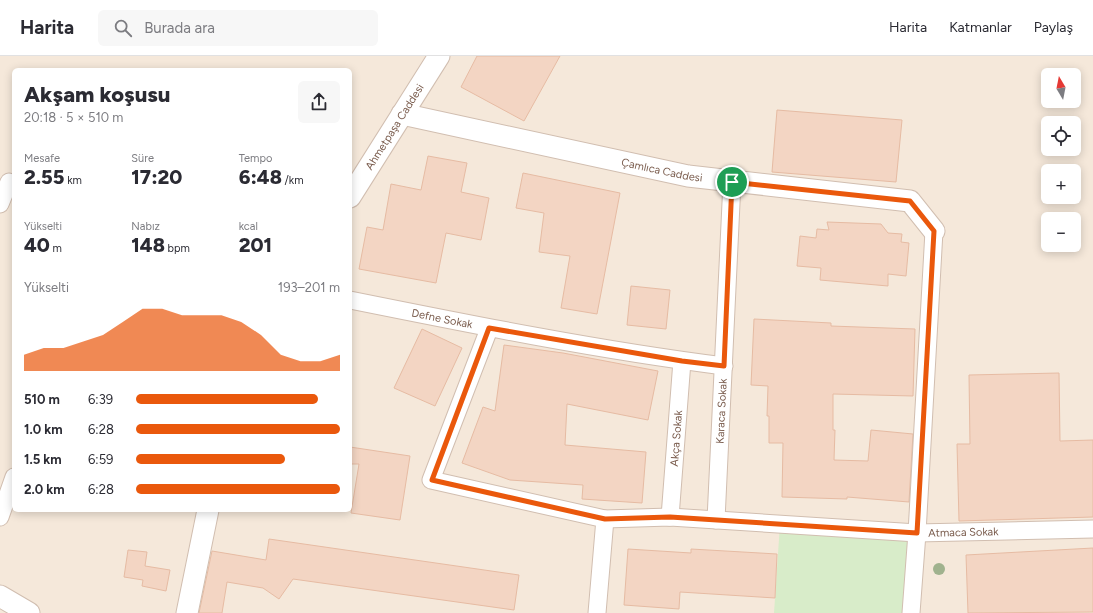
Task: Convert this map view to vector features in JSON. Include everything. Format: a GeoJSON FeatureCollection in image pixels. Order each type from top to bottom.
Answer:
{"type":"FeatureCollection","features":[{"type":"Feature","properties":{"kind":"street","name":"Ahmetpaşa Caddesi"},"geometry":{"type":"LineString","coordinates":[[352,194],[439,56]]}},
{"type":"Feature","properties":{"kind":"street","name":"Çamlıca Caddesi"},"geometry":{"type":"LineString","coordinates":[[402,114],[688,176],[910,201],[934,231]]}},
{"type":"Feature","properties":{"kind":"street"},"geometry":{"type":"LineString","coordinates":[[0,204],[8,182]]}},
{"type":"Feature","properties":{"kind":"street","name":"Karaca Sokak"},"geometry":{"type":"LineString","coordinates":[[716,520],[732,182]]}},
{"type":"Feature","properties":{"kind":"street"},"geometry":{"type":"LineString","coordinates":[[911,613],[934,231]]}},
{"type":"Feature","properties":{"kind":"street","name":"Defne Sokak"},"geometry":{"type":"LineString","coordinates":[[352,300],[489,328],[682,361],[724,366]]}},
{"type":"Feature","properties":{"kind":"street","name":"Atmaca Sokak"},"geometry":{"type":"LineString","coordinates":[[489,328],[432,480],[605,519],[670,517],[917,533],[1093,529]]}},
{"type":"Feature","properties":{"kind":"street","name":"Akça Sokak"},"geometry":{"type":"LineString","coordinates":[[670,517],[682,361]]}},
{"type":"Feature","properties":{"kind":"street"},"geometry":{"type":"LineString","coordinates":[[0,517],[12,483]]}},
{"type":"Feature","properties":{"kind":"street"},"geometry":{"type":"LineString","coordinates":[[187,613],[208,512]]}},
{"type":"Feature","properties":{"kind":"street"},"geometry":{"type":"LineString","coordinates":[[597,613],[605,519]]}},
{"type":"Feature","properties":{"kind":"street"},"geometry":{"type":"LineString","coordinates":[[0,596],[22,611]]}},
{"type":"Feature","properties":{"kind":"shaded area"},"geometry":{"type":"Polygon","coordinates":[[[0,56],[1093,56],[1093,613],[0,613],[0,56]]]}},
{"type":"Feature","properties":{"kind":"green space"},"geometry":{"type":"Polygon","coordinates":[[[780,524],[917,533],[911,613],[774,613],[780,524]]]}},
{"type":"Feature","properties":{"kind":"building"},"geometry":{"type":"Polygon","coordinates":[[[477,56],[560,56],[524,121],[461,87],[477,56]]]}},
{"type":"Feature","properties":{"kind":"building"},"geometry":{"type":"Polygon","coordinates":[[[777,110],[902,120],[896,182],[772,172],[777,110]]]}},
{"type":"Feature","properties":{"kind":"building"},"geometry":{"type":"Polygon","coordinates":[[[428,156],[467,163],[461,192],[489,198],[481,240],[446,233],[436,283],[359,269],[367,227],[383,230],[391,184],[421,190],[428,156]]]}},
{"type":"Feature","properties":{"kind":"building"},"geometry":{"type":"Polygon","coordinates":[[[523,173],[620,193],[597,314],[561,308],[570,256],[539,252],[544,213],[516,208],[523,173]]]}},
{"type":"Feature","properties":{"kind":"building"},"geometry":{"type":"Polygon","coordinates":[[[827,222],[881,224],[888,233],[902,234],[901,242],[909,243],[906,276],[888,274],[888,286],[820,280],[821,268],[797,266],[800,236],[816,238],[817,229],[829,230],[827,222]]]}},
{"type":"Feature","properties":{"kind":"building"},"geometry":{"type":"Polygon","coordinates":[[[631,286],[670,290],[666,329],[627,325],[631,286]]]}},
{"type":"Feature","properties":{"kind":"building"},"geometry":{"type":"Polygon","coordinates":[[[754,319],[831,323],[831,326],[915,329],[913,396],[833,394],[833,430],[835,430],[834,460],[868,461],[871,430],[913,434],[909,502],[847,497],[847,499],[782,497],[783,443],[769,443],[769,416],[767,416],[768,386],[751,385],[754,319]]]}},
{"type":"Feature","properties":{"kind":"building"},"geometry":{"type":"Polygon","coordinates":[[[422,329],[462,348],[435,406],[394,388],[422,329]]]}},
{"type":"Feature","properties":{"kind":"building"},"geometry":{"type":"Polygon","coordinates":[[[504,345],[563,353],[658,371],[648,420],[567,404],[565,445],[646,452],[642,503],[582,499],[583,485],[510,480],[462,463],[483,407],[495,411],[504,345]]]}},
{"type":"Feature","properties":{"kind":"building"},"geometry":{"type":"Polygon","coordinates":[[[1059,373],[1060,441],[1093,440],[1093,517],[959,521],[957,444],[970,444],[969,375],[1059,373]]]}},
{"type":"Feature","properties":{"kind":"building"},"geometry":{"type":"Polygon","coordinates":[[[352,447],[410,456],[400,520],[351,513],[359,464],[352,464],[352,447]]]}},
{"type":"Feature","properties":{"kind":"building"},"geometry":{"type":"Polygon","coordinates":[[[269,539],[519,575],[514,610],[293,579],[279,599],[263,588],[227,582],[222,613],[199,613],[212,551],[266,560],[269,539]]]}},
{"type":"Feature","properties":{"kind":"building"},"geometry":{"type":"Polygon","coordinates":[[[1093,548],[1093,612],[968,613],[966,555],[1093,548]]]}},
{"type":"Feature","properties":{"kind":"building"},"geometry":{"type":"Polygon","coordinates":[[[628,549],[691,553],[691,549],[777,554],[775,598],[680,592],[679,609],[624,605],[628,549]]]}},
{"type":"Feature","properties":{"kind":"building"},"geometry":{"type":"Polygon","coordinates":[[[128,550],[147,552],[145,566],[170,570],[166,591],[142,586],[143,580],[124,577],[128,550]]]}},
{"type":"Feature","properties":{"kind":"route"},"geometry":{"type":"LineString","coordinates":[[732,182],[910,201],[934,231],[917,533],[670,517],[605,519],[432,480],[489,328],[682,361],[724,366],[732,182]]}}]}
